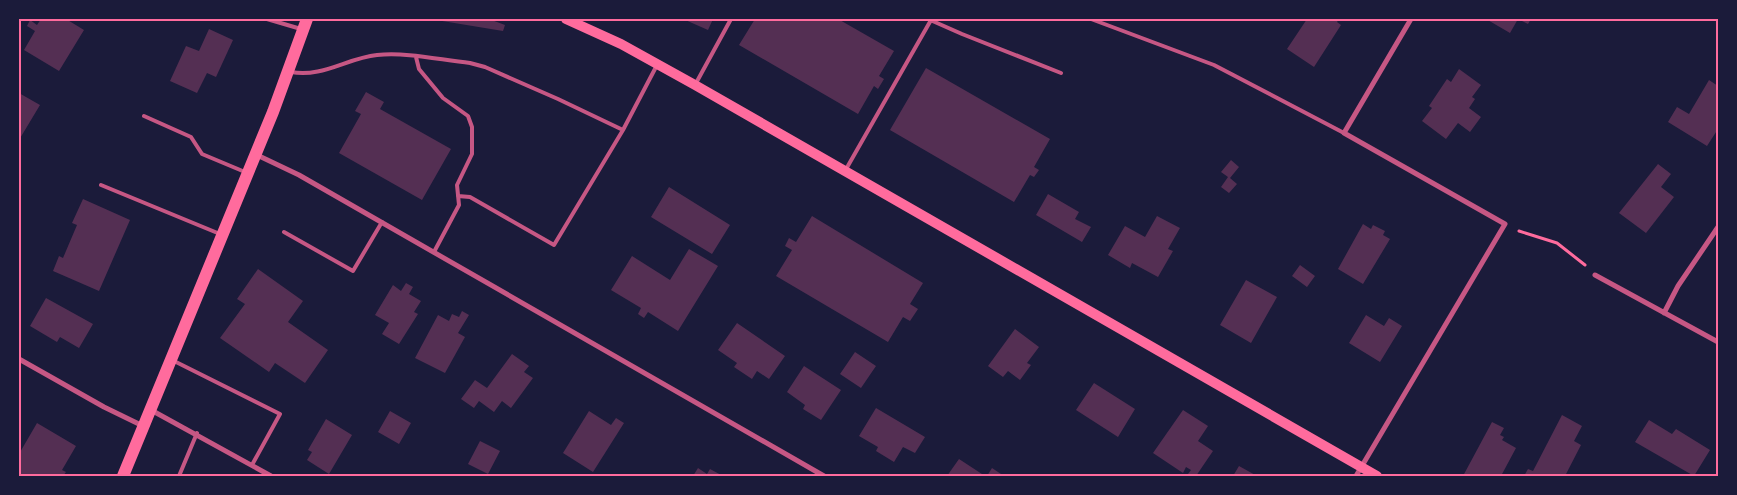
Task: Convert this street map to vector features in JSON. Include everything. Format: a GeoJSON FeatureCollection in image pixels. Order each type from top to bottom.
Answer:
{"type":"FeatureCollection","features":[{"type":"Feature","properties":{"kind":"main road"},"geometry":{"type":"LineString","coordinates":[[566,19],[695,85],[1359,472],[1377,476]]}},
{"type":"Feature","properties":{"kind":"main road"},"geometry":{"type":"LineString","coordinates":[[123,476],[289,71],[305,24]]}},
{"type":"Feature","properties":{"kind":"street"},"geometry":{"type":"LineString","coordinates":[[1359,472],[1505,224],[1344,133],[1411,19]]}},
{"type":"Feature","properties":{"kind":"street"},"geometry":{"type":"LineString","coordinates":[[255,154],[299,175],[824,476]]}},
{"type":"Feature","properties":{"kind":"street"},"geometry":{"type":"LineString","coordinates":[[1664,312],[1678,286],[1718,227]]}},
{"type":"Feature","properties":{"kind":"street"},"geometry":{"type":"LineString","coordinates":[[1595,276],[1718,342]]}},
{"type":"Feature","properties":{"kind":"street"},"geometry":{"type":"LineString","coordinates":[[19,358],[104,408],[143,426]]}},
{"type":"Feature","properties":{"kind":"street"},"geometry":{"type":"LineString","coordinates":[[150,410],[271,476]]}},
{"type":"Feature","properties":{"kind":"lane"},"geometry":{"type":"LineString","coordinates":[[267,19],[305,24]]}},
{"type":"Feature","properties":{"kind":"lane"},"geometry":{"type":"LineString","coordinates":[[695,85],[731,19]]}},
{"type":"Feature","properties":{"kind":"lane"},"geometry":{"type":"LineString","coordinates":[[1090,19],[1214,65],[1344,133]]}},
{"type":"Feature","properties":{"kind":"lane"},"geometry":{"type":"LineString","coordinates":[[845,171],[930,20],[1061,72]]}},
{"type":"Feature","properties":{"kind":"lane"},"geometry":{"type":"LineString","coordinates":[[289,71],[314,73],[353,59],[378,55],[470,63],[485,67],[623,130]]}},
{"type":"Feature","properties":{"kind":"lane"},"geometry":{"type":"LineString","coordinates":[[416,57],[419,70],[442,98],[463,112],[470,121],[473,149],[458,179],[458,208],[434,252]]}},
{"type":"Feature","properties":{"kind":"lane"},"geometry":{"type":"LineString","coordinates":[[458,196],[470,197],[554,245],[623,130],[657,65]]}},
{"type":"Feature","properties":{"kind":"lane"},"geometry":{"type":"LineString","coordinates":[[144,116],[191,137],[202,154],[247,173]]}},
{"type":"Feature","properties":{"kind":"lane"},"geometry":{"type":"LineString","coordinates":[[101,185],[222,235]]}},
{"type":"Feature","properties":{"kind":"lane"},"geometry":{"type":"LineString","coordinates":[[284,232],[353,271],[382,222]]}},
{"type":"Feature","properties":{"kind":"lane"},"geometry":{"type":"LineString","coordinates":[[171,360],[280,414],[252,465]]}},
{"type":"Feature","properties":{"kind":"lane"},"geometry":{"type":"LineString","coordinates":[[179,476],[197,434]]}},
{"type":"Feature","properties":{"kind":"path"},"geometry":{"type":"LineString","coordinates":[[1505,224],[1519,231],[1557,243],[1576,256],[1595,276]]}},
{"type":"Feature","properties":{"kind":"building"},"geometry":{"type":"Polygon","coordinates":[[[41,19],[66,19],[84,30],[59,71],[24,50],[35,31],[27,26],[30,20],[37,25],[41,19]]]}},
{"type":"Feature","properties":{"kind":"building"},"geometry":{"type":"Polygon","coordinates":[[[430,19],[489,19],[505,25],[503,31],[430,19]]]}},
{"type":"Feature","properties":{"kind":"building"},"geometry":{"type":"Polygon","coordinates":[[[683,19],[713,19],[708,30],[683,19]]]}},
{"type":"Feature","properties":{"kind":"building"},"geometry":{"type":"Polygon","coordinates":[[[755,19],[838,19],[894,51],[879,76],[884,79],[878,89],[874,86],[858,114],[739,45],[755,19]]]}},
{"type":"Feature","properties":{"kind":"building"},"geometry":{"type":"Polygon","coordinates":[[[1307,19],[1339,19],[1337,22],[1341,25],[1314,67],[1287,49],[1307,19]]]}},
{"type":"Feature","properties":{"kind":"building"},"geometry":{"type":"Polygon","coordinates":[[[1486,19],[1518,19],[1510,33],[1486,19]]]}},
{"type":"Feature","properties":{"kind":"building"},"geometry":{"type":"Polygon","coordinates":[[[1518,19],[1531,19],[1528,24],[1518,19]]]}},
{"type":"Feature","properties":{"kind":"building"},"geometry":{"type":"Polygon","coordinates":[[[209,29],[233,40],[216,77],[207,73],[197,93],[170,81],[186,46],[199,51],[209,29]]]}},
{"type":"Feature","properties":{"kind":"building"},"geometry":{"type":"Polygon","coordinates":[[[926,68],[1050,139],[1034,167],[1039,170],[1034,177],[1030,175],[1014,202],[890,130],[926,68]]]}},
{"type":"Feature","properties":{"kind":"building"},"geometry":{"type":"Polygon","coordinates":[[[1459,69],[1481,85],[1472,97],[1475,99],[1469,108],[1481,117],[1470,132],[1458,123],[1446,139],[1422,121],[1432,108],[1429,106],[1447,79],[1451,82],[1459,69]]]}},
{"type":"Feature","properties":{"kind":"building"},"geometry":{"type":"Polygon","coordinates":[[[1709,80],[1718,86],[1718,129],[1707,146],[1668,122],[1677,107],[1689,114],[1709,80]]]}},
{"type":"Feature","properties":{"kind":"building"},"geometry":{"type":"Polygon","coordinates":[[[366,92],[384,102],[380,109],[451,149],[422,200],[339,153],[361,114],[355,111],[366,92]]]}},
{"type":"Feature","properties":{"kind":"building"},"geometry":{"type":"Polygon","coordinates":[[[19,93],[40,105],[19,140],[19,93]]]}},
{"type":"Feature","properties":{"kind":"building"},"geometry":{"type":"Polygon","coordinates":[[[1231,160],[1239,167],[1230,178],[1237,184],[1229,193],[1221,187],[1228,177],[1221,172],[1231,160]]]}},
{"type":"Feature","properties":{"kind":"building"},"geometry":{"type":"Polygon","coordinates":[[[1658,164],[1671,174],[1661,187],[1674,197],[1646,233],[1619,213],[1658,164]]]}},
{"type":"Feature","properties":{"kind":"building"},"geometry":{"type":"Polygon","coordinates":[[[669,187],[730,225],[712,254],[651,217],[669,187]]]}},
{"type":"Feature","properties":{"kind":"building"},"geometry":{"type":"Polygon","coordinates":[[[1048,194],[1079,212],[1075,219],[1091,227],[1082,242],[1036,215],[1048,194]]]}},
{"type":"Feature","properties":{"kind":"building"},"geometry":{"type":"Polygon","coordinates":[[[83,199],[130,220],[99,291],[53,271],[59,256],[63,258],[77,225],[72,223],[83,199]]]}},
{"type":"Feature","properties":{"kind":"building"},"geometry":{"type":"Polygon","coordinates":[[[812,216],[923,283],[910,304],[918,309],[910,321],[903,317],[888,342],[776,276],[792,250],[785,246],[789,238],[796,242],[812,216]]]}},
{"type":"Feature","properties":{"kind":"building"},"geometry":{"type":"Polygon","coordinates":[[[1157,216],[1180,228],[1168,249],[1173,251],[1158,277],[1132,263],[1130,268],[1108,255],[1125,226],[1145,237],[1157,216]]]}},
{"type":"Feature","properties":{"kind":"building"},"geometry":{"type":"Polygon","coordinates":[[[1363,224],[1371,229],[1373,225],[1385,231],[1383,235],[1390,239],[1363,284],[1338,269],[1363,224]]]}},
{"type":"Feature","properties":{"kind":"building"},"geometry":{"type":"Polygon","coordinates":[[[689,249],[718,266],[678,331],[648,312],[644,318],[638,314],[641,308],[611,290],[632,256],[670,280],[689,249]]]}},
{"type":"Feature","properties":{"kind":"building"},"geometry":{"type":"Polygon","coordinates":[[[1300,265],[1315,276],[1307,287],[1292,276],[1300,265]]]}},
{"type":"Feature","properties":{"kind":"building"},"geometry":{"type":"Polygon","coordinates":[[[258,269],[303,301],[288,322],[328,350],[305,383],[275,363],[269,372],[220,338],[245,304],[237,299],[258,269]]]}},
{"type":"Feature","properties":{"kind":"building"},"geometry":{"type":"Polygon","coordinates":[[[1246,280],[1277,297],[1251,343],[1220,325],[1246,280]]]}},
{"type":"Feature","properties":{"kind":"building"},"geometry":{"type":"Polygon","coordinates":[[[406,283],[413,287],[409,294],[421,301],[414,312],[418,314],[399,344],[382,334],[389,323],[375,315],[393,285],[401,291],[406,283]]]}},
{"type":"Feature","properties":{"kind":"building"},"geometry":{"type":"Polygon","coordinates":[[[46,298],[93,324],[79,348],[60,337],[57,342],[30,326],[46,298]]]}},
{"type":"Feature","properties":{"kind":"building"},"geometry":{"type":"Polygon","coordinates":[[[462,311],[469,315],[458,333],[465,337],[445,373],[415,358],[438,315],[449,321],[452,314],[459,317],[462,311]]]}},
{"type":"Feature","properties":{"kind":"building"},"geometry":{"type":"Polygon","coordinates":[[[1366,315],[1384,326],[1389,318],[1402,326],[1380,362],[1349,343],[1366,315]]]}},
{"type":"Feature","properties":{"kind":"building"},"geometry":{"type":"Polygon","coordinates":[[[737,323],[785,356],[769,379],[757,371],[752,379],[734,367],[737,363],[718,350],[737,323]]]}},
{"type":"Feature","properties":{"kind":"building"},"geometry":{"type":"Polygon","coordinates":[[[1015,329],[1039,347],[1027,363],[1031,365],[1020,380],[1008,371],[1003,377],[988,366],[1015,329]]]}},
{"type":"Feature","properties":{"kind":"building"},"geometry":{"type":"Polygon","coordinates":[[[855,352],[876,366],[861,388],[840,374],[855,352]]]}},
{"type":"Feature","properties":{"kind":"building"},"geometry":{"type":"Polygon","coordinates":[[[512,354],[529,366],[524,372],[533,378],[511,408],[502,401],[494,412],[479,401],[474,408],[461,399],[475,380],[487,388],[512,354]]]}},
{"type":"Feature","properties":{"kind":"building"},"geometry":{"type":"Polygon","coordinates":[[[804,366],[841,390],[821,420],[803,409],[805,405],[787,392],[804,366]]]}},
{"type":"Feature","properties":{"kind":"building"},"geometry":{"type":"Polygon","coordinates":[[[1094,383],[1135,409],[1118,437],[1076,410],[1094,383]]]}},
{"type":"Feature","properties":{"kind":"building"},"geometry":{"type":"Polygon","coordinates":[[[876,408],[925,437],[915,453],[903,447],[894,462],[876,451],[878,447],[859,436],[876,408]]]}},
{"type":"Feature","properties":{"kind":"building"},"geometry":{"type":"Polygon","coordinates":[[[1183,410],[1208,426],[1198,441],[1213,451],[1196,476],[1188,474],[1191,470],[1186,467],[1183,473],[1153,453],[1183,410]]]}},
{"type":"Feature","properties":{"kind":"building"},"geometry":{"type":"Polygon","coordinates":[[[390,411],[411,423],[399,444],[378,432],[390,411]]]}},
{"type":"Feature","properties":{"kind":"building"},"geometry":{"type":"Polygon","coordinates":[[[589,411],[611,425],[616,418],[624,423],[593,472],[563,453],[589,411]]]}},
{"type":"Feature","properties":{"kind":"building"},"geometry":{"type":"Polygon","coordinates":[[[1562,415],[1582,426],[1574,441],[1581,445],[1565,476],[1524,476],[1528,469],[1533,471],[1562,415]]]}},
{"type":"Feature","properties":{"kind":"building"},"geometry":{"type":"Polygon","coordinates":[[[326,419],[352,435],[329,474],[307,460],[312,452],[308,450],[326,419]]]}},
{"type":"Feature","properties":{"kind":"building"},"geometry":{"type":"Polygon","coordinates":[[[1649,420],[1672,434],[1676,429],[1710,450],[1694,476],[1635,442],[1649,420]]]}},
{"type":"Feature","properties":{"kind":"building"},"geometry":{"type":"Polygon","coordinates":[[[1492,422],[1504,428],[1500,435],[1504,437],[1502,440],[1516,448],[1501,476],[1463,476],[1492,422]]]}},
{"type":"Feature","properties":{"kind":"building"},"geometry":{"type":"Polygon","coordinates":[[[37,423],[76,446],[62,470],[66,472],[63,476],[19,476],[19,454],[37,423]]]}},
{"type":"Feature","properties":{"kind":"building"},"geometry":{"type":"Polygon","coordinates":[[[480,441],[500,451],[488,474],[468,464],[480,441]]]}},
{"type":"Feature","properties":{"kind":"building"},"geometry":{"type":"Polygon","coordinates":[[[959,459],[985,476],[947,476],[959,459]]]}},
{"type":"Feature","properties":{"kind":"building"},"geometry":{"type":"Polygon","coordinates":[[[1239,466],[1257,476],[1233,476],[1239,466]]]}},
{"type":"Feature","properties":{"kind":"building"},"geometry":{"type":"Polygon","coordinates":[[[698,468],[707,474],[710,469],[723,476],[693,476],[698,468]]]}},
{"type":"Feature","properties":{"kind":"building"},"geometry":{"type":"Polygon","coordinates":[[[992,468],[1004,476],[987,476],[992,468]]]}}]}
